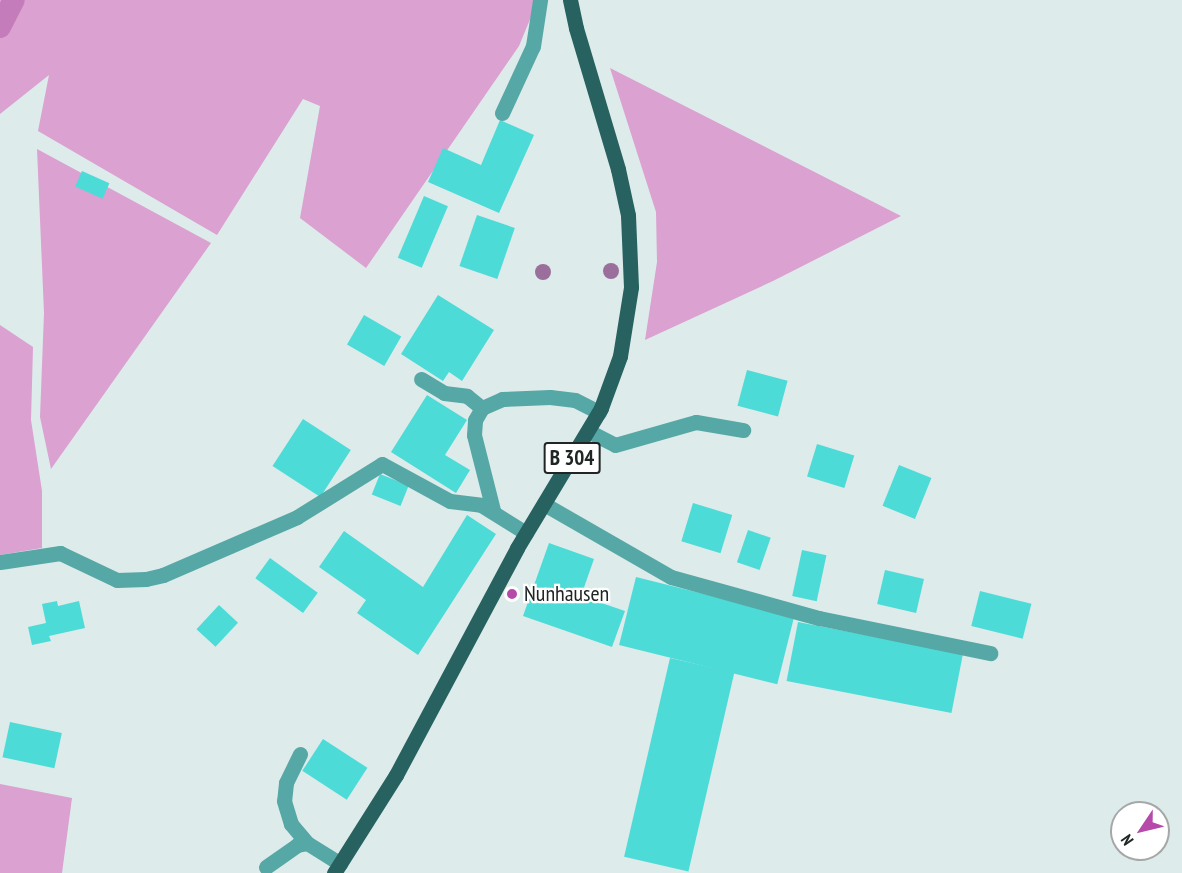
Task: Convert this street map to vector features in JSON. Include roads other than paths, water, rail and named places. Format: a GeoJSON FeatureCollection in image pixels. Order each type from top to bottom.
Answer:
{"type":"FeatureCollection","features":[{"type":"Feature","properties":{"kind":"main road","name":"B 304"},"geometry":{"type":"LineString","coordinates":[[337,868],[396,775],[526,533],[599,412],[616,371],[626,330],[631,287],[630,237],[618,169],[576,28],[570,0]]}},
{"type":"Feature","properties":{"kind":"street"},"geometry":{"type":"LineString","coordinates":[[502,113],[533,46],[540,0]]}},
{"type":"Feature","properties":{"kind":"street"},"geometry":{"type":"LineString","coordinates":[[421,379],[444,393],[467,396],[482,408]]}},
{"type":"Feature","properties":{"kind":"street"},"geometry":{"type":"LineString","coordinates":[[493,510],[474,435],[475,420],[482,408],[502,399],[550,397],[575,400],[599,412]]}},
{"type":"Feature","properties":{"kind":"street"},"geometry":{"type":"LineString","coordinates":[[588,431],[615,445],[696,422],[743,430]]}},
{"type":"Feature","properties":{"kind":"street"},"geometry":{"type":"LineString","coordinates":[[0,562],[60,553],[117,580],[146,579],[164,575],[297,517],[382,464],[450,501],[482,505],[493,510],[526,533]]}},
{"type":"Feature","properties":{"kind":"street"},"geometry":{"type":"LineString","coordinates":[[544,504],[671,577],[819,618],[990,653]]}},
{"type":"Feature","properties":{"kind":"street"},"geometry":{"type":"LineString","coordinates":[[300,754],[286,783],[284,801],[291,824],[307,843],[337,868]]}},
{"type":"Feature","properties":{"kind":"street"},"geometry":{"type":"LineString","coordinates":[[266,867],[297,845],[307,843]]}},
{"type":"Feature","properties":{"kind":"waterway"},"geometry":{"type":"LineString","coordinates":[[0,27],[14,0]]}},
{"type":"Feature","properties":{"kind":"place","name":"Nunhausen"},"geometry":{"type":"Point","coordinates":[512,594]}}]}
